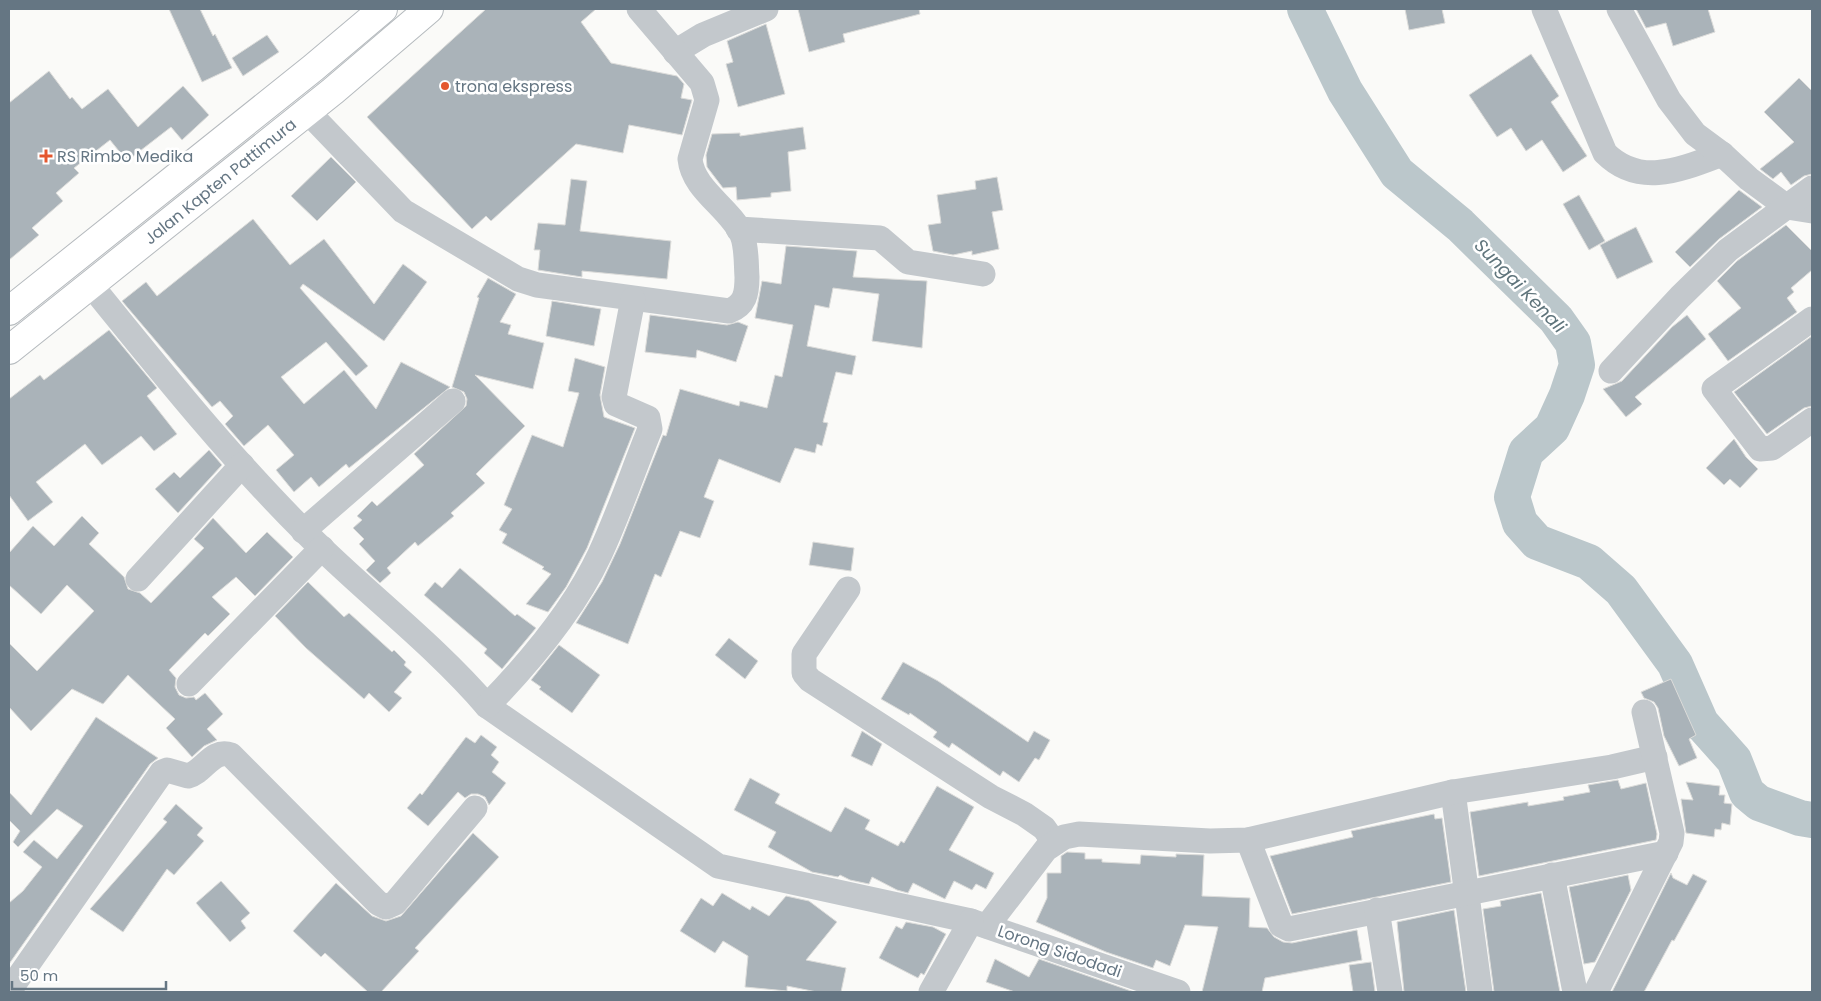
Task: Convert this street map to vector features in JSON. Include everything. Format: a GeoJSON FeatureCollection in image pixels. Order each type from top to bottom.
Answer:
{"type":"FeatureCollection","features":[{"type":"Feature","properties":{"kind":"main road","name":"Jalan Kapten Pattimura"},"geometry":{"type":"LineString","coordinates":[[9,312],[313,68],[382,9]]}},
{"type":"Feature","properties":{"kind":"main road","name":"Jalan Kapten Pattimura"},"geometry":{"type":"LineString","coordinates":[[9,350],[307,111],[429,9]]}},
{"type":"Feature","properties":{"kind":"street"},"geometry":{"type":"LineString","coordinates":[[307,111],[404,211],[518,279],[537,285],[722,312],[737,308],[745,298],[747,289],[743,241],[738,229],[698,180],[691,166],[690,159],[707,100],[706,91],[702,83],[639,9]]}},
{"type":"Feature","properties":{"kind":"street"},"geometry":{"type":"LineString","coordinates":[[675,52],[703,35],[766,9]]}},
{"type":"Feature","properties":{"kind":"street"},"geometry":{"type":"LineString","coordinates":[[1544,9],[1605,153],[1615,163],[1636,171],[1664,173],[1686,168],[1722,154]]}},
{"type":"Feature","properties":{"kind":"street"},"geometry":{"type":"LineString","coordinates":[[1619,9],[1668,100],[1695,134],[1786,207],[1812,212]]}},
{"type":"Feature","properties":{"kind":"street"},"geometry":{"type":"LineString","coordinates":[[1611,371],[1680,296],[1728,250],[1812,188]]}},
{"type":"Feature","properties":{"kind":"street"},"geometry":{"type":"LineString","coordinates":[[738,229],[880,238],[908,262],[983,274]]}},
{"type":"Feature","properties":{"kind":"street","name":"Lorong Sidodadi"},"geometry":{"type":"LineString","coordinates":[[91,285],[197,416],[304,531],[462,676],[487,706],[718,866],[979,923],[1178,992]]}},
{"type":"Feature","properties":{"kind":"street"},"geometry":{"type":"LineString","coordinates":[[487,706],[508,684],[572,603],[600,554],[650,429],[648,418],[616,404],[614,397],[633,299]]}},
{"type":"Feature","properties":{"kind":"street"},"geometry":{"type":"LineString","coordinates":[[1812,319],[1714,389],[1760,449],[1772,448],[1812,420]]}},
{"type":"Feature","properties":{"kind":"street"},"geometry":{"type":"LineString","coordinates":[[304,531],[453,401]]}},
{"type":"Feature","properties":{"kind":"street"},"geometry":{"type":"LineString","coordinates":[[138,578],[242,465]]}},
{"type":"Feature","properties":{"kind":"street"},"geometry":{"type":"LineString","coordinates":[[189,684],[322,548]]}},
{"type":"Feature","properties":{"kind":"street"},"geometry":{"type":"LineString","coordinates":[[848,589],[804,654],[804,672],[810,680],[991,797],[1024,814],[1044,828],[1054,842]]}},
{"type":"Feature","properties":{"kind":"street"},"geometry":{"type":"LineString","coordinates":[[1596,992],[1666,854],[1672,834],[1644,712]]}},
{"type":"Feature","properties":{"kind":"street"},"geometry":{"type":"LineString","coordinates":[[9,990],[162,772],[167,770],[188,776],[216,755],[226,753],[231,755],[378,903],[386,907],[395,903],[475,808]]}},
{"type":"Feature","properties":{"kind":"street"},"geometry":{"type":"LineString","coordinates":[[931,992],[979,923],[1046,849],[1054,842],[1070,835],[1120,835],[1210,841],[1248,840],[1453,792],[1612,766],[1655,757]]}},
{"type":"Feature","properties":{"kind":"street"},"geometry":{"type":"LineString","coordinates":[[1453,792],[1480,992]]}},
{"type":"Feature","properties":{"kind":"street"},"geometry":{"type":"LineString","coordinates":[[1248,840],[1284,928],[1666,854]]}},
{"type":"Feature","properties":{"kind":"street"},"geometry":{"type":"LineString","coordinates":[[1552,875],[1575,992]]}},
{"type":"Feature","properties":{"kind":"street"},"geometry":{"type":"LineString","coordinates":[[1376,910],[1390,992]]}},
{"type":"Feature","properties":{"kind":"building"},"geometry":{"type":"Polygon","coordinates":[[[169,9],[200,9],[232,68],[202,82],[169,9]]]}},
{"type":"Feature","properties":{"kind":"building"},"geometry":{"type":"Polygon","coordinates":[[[486,9],[596,9],[581,22],[611,63],[677,76],[684,84],[681,98],[692,100],[682,135],[629,125],[623,153],[576,144],[491,221],[486,216],[472,229],[367,117],[486,9]]]}},
{"type":"Feature","properties":{"kind":"building"},"geometry":{"type":"Polygon","coordinates":[[[798,9],[919,9],[920,14],[843,34],[845,42],[809,52],[798,9]]]}},
{"type":"Feature","properties":{"kind":"building"},"geometry":{"type":"Polygon","coordinates":[[[1405,9],[1442,9],[1445,23],[1409,30],[1405,9]]]}},
{"type":"Feature","properties":{"kind":"building"},"geometry":{"type":"Polygon","coordinates":[[[1636,9],[1708,9],[1715,32],[1673,46],[1666,23],[1646,28],[1636,9]]]}},
{"type":"Feature","properties":{"kind":"building"},"geometry":{"type":"Polygon","coordinates":[[[766,24],[785,94],[738,107],[726,64],[733,62],[727,41],[766,24]]]}},
{"type":"Feature","properties":{"kind":"building"},"geometry":{"type":"Polygon","coordinates":[[[267,35],[279,52],[243,76],[232,58],[267,35]]]}},
{"type":"Feature","properties":{"kind":"building"},"geometry":{"type":"Polygon","coordinates":[[[1531,54],[1559,96],[1551,102],[1587,156],[1563,172],[1542,140],[1526,151],[1511,128],[1497,137],[1469,95],[1531,54]]]}},
{"type":"Feature","properties":{"kind":"building"},"geometry":{"type":"Polygon","coordinates":[[[49,71],[70,99],[72,97],[82,109],[108,89],[138,127],[183,86],[209,115],[182,140],[171,127],[127,161],[110,140],[74,168],[79,173],[56,193],[63,201],[32,228],[39,235],[9,260],[9,103],[49,71]]]}},
{"type":"Feature","properties":{"kind":"building"},"geometry":{"type":"Polygon","coordinates":[[[1799,78],[1812,91],[1812,174],[1804,176],[1791,185],[1781,172],[1773,179],[1760,169],[1794,142],[1764,112],[1799,78]]]}},
{"type":"Feature","properties":{"kind":"building"},"geometry":{"type":"Polygon","coordinates":[[[803,127],[806,149],[788,152],[791,191],[771,193],[771,197],[737,200],[736,187],[723,188],[707,167],[706,155],[712,134],[740,133],[740,136],[803,127]]]}},
{"type":"Feature","properties":{"kind":"building"},"geometry":{"type":"Polygon","coordinates":[[[331,157],[356,182],[317,221],[291,196],[331,157]]]}},
{"type":"Feature","properties":{"kind":"building"},"geometry":{"type":"Polygon","coordinates":[[[997,177],[1003,210],[992,212],[999,249],[972,255],[972,251],[953,255],[933,251],[928,225],[941,223],[937,195],[976,189],[975,181],[997,177]]]}},
{"type":"Feature","properties":{"kind":"building"},"geometry":{"type":"Polygon","coordinates":[[[571,179],[587,181],[580,231],[671,241],[667,279],[582,271],[582,277],[538,270],[540,250],[534,250],[538,223],[565,225],[571,179]]]}},
{"type":"Feature","properties":{"kind":"building"},"geometry":{"type":"Polygon","coordinates":[[[1739,190],[1762,207],[1719,239],[1690,267],[1675,252],[1739,190]]]}},
{"type":"Feature","properties":{"kind":"building"},"geometry":{"type":"Polygon","coordinates":[[[1579,195],[1605,241],[1589,250],[1563,204],[1579,195]]]}},
{"type":"Feature","properties":{"kind":"building"},"geometry":{"type":"Polygon","coordinates":[[[253,219],[290,265],[324,239],[374,304],[403,264],[427,282],[384,341],[303,284],[300,288],[368,366],[356,376],[326,342],[281,377],[304,404],[344,370],[376,409],[401,362],[450,387],[349,468],[346,464],[319,487],[311,477],[294,492],[276,470],[294,455],[268,425],[244,446],[225,424],[233,416],[220,401],[212,407],[122,301],[146,282],[157,296],[253,219]]]}},
{"type":"Feature","properties":{"kind":"building"},"geometry":{"type":"Polygon","coordinates":[[[1786,225],[1812,251],[1812,270],[1791,288],[1794,292],[1787,298],[1797,312],[1728,361],[1708,334],[1741,308],[1717,281],[1737,261],[1786,225]]]}},
{"type":"Feature","properties":{"kind":"building"},"geometry":{"type":"Polygon","coordinates":[[[1636,227],[1653,262],[1617,279],[1600,245],[1636,227]]]}},
{"type":"Feature","properties":{"kind":"building"},"geometry":{"type":"Polygon","coordinates":[[[786,246],[857,251],[853,277],[927,281],[922,348],[872,341],[879,294],[833,288],[829,308],[815,305],[807,346],[856,356],[852,375],[836,372],[823,422],[828,423],[822,446],[817,444],[815,453],[795,448],[780,483],[719,459],[704,497],[714,501],[700,538],[680,531],[661,577],[655,574],[628,644],[576,623],[602,582],[620,544],[663,435],[666,436],[680,389],[739,406],[740,401],[767,408],[775,375],[782,377],[793,325],[755,318],[762,281],[781,284],[786,246]]]}},
{"type":"Feature","properties":{"kind":"building"},"geometry":{"type":"Polygon","coordinates":[[[488,278],[516,294],[500,322],[511,325],[508,334],[544,343],[533,389],[475,375],[525,426],[476,474],[485,483],[451,513],[454,516],[418,546],[415,542],[387,568],[391,573],[380,583],[366,570],[375,561],[359,544],[364,539],[353,528],[362,520],[357,516],[372,501],[377,506],[424,465],[414,454],[466,406],[467,399],[464,392],[452,387],[479,298],[477,297],[488,278]]]}},
{"type":"Feature","properties":{"kind":"building"},"geometry":{"type":"Polygon","coordinates":[[[552,301],[601,309],[594,346],[546,336],[552,301]]]}},
{"type":"Feature","properties":{"kind":"building"},"geometry":{"type":"Polygon","coordinates":[[[650,315],[727,325],[738,322],[748,326],[736,362],[697,350],[696,358],[645,352],[650,315]]]}},
{"type":"Feature","properties":{"kind":"building"},"geometry":{"type":"Polygon","coordinates":[[[1687,315],[1706,339],[1635,397],[1642,404],[1626,417],[1603,389],[1622,381],[1672,327],[1687,315]]]}},
{"type":"Feature","properties":{"kind":"building"},"geometry":{"type":"Polygon","coordinates":[[[109,330],[157,388],[147,396],[177,434],[154,451],[141,436],[102,465],[85,444],[36,482],[53,502],[28,521],[9,495],[9,399],[40,375],[44,380],[109,330]]]}},
{"type":"Feature","properties":{"kind":"building"},"geometry":{"type":"Polygon","coordinates":[[[1812,336],[1812,406],[1804,408],[1767,434],[1734,392],[1812,336]]]}},
{"type":"Feature","properties":{"kind":"building"},"geometry":{"type":"Polygon","coordinates":[[[575,358],[605,367],[600,395],[604,417],[635,428],[587,548],[566,587],[548,612],[526,604],[551,574],[542,569],[544,567],[502,543],[507,534],[499,530],[512,509],[504,505],[532,435],[563,447],[579,393],[568,391],[575,358]]]}},
{"type":"Feature","properties":{"kind":"building"},"geometry":{"type":"Polygon","coordinates":[[[1734,439],[1746,457],[1758,469],[1740,488],[1730,479],[1724,485],[1706,468],[1734,439]]]}},
{"type":"Feature","properties":{"kind":"building"},"geometry":{"type":"Polygon","coordinates":[[[209,450],[222,465],[178,513],[155,489],[174,472],[180,478],[209,450]]]}},
{"type":"Feature","properties":{"kind":"building"},"geometry":{"type":"Polygon","coordinates":[[[82,516],[99,533],[89,544],[124,577],[128,589],[140,593],[151,603],[204,548],[194,539],[213,518],[246,553],[267,532],[293,557],[255,596],[236,577],[212,597],[230,614],[208,636],[205,633],[169,670],[176,678],[175,687],[179,695],[186,698],[194,697],[196,700],[205,693],[223,714],[207,729],[217,740],[204,746],[192,757],[166,728],[175,719],[128,675],[103,704],[72,689],[31,731],[9,707],[9,643],[37,671],[94,611],[67,585],[41,614],[9,585],[9,553],[33,526],[54,546],[82,516]]]}},
{"type":"Feature","properties":{"kind":"building"},"geometry":{"type":"Polygon","coordinates":[[[813,542],[854,548],[851,571],[809,565],[813,542]]]}},
{"type":"Feature","properties":{"kind":"building"},"geometry":{"type":"Polygon","coordinates":[[[460,568],[515,616],[517,614],[536,628],[502,669],[484,653],[487,649],[424,595],[435,582],[442,588],[460,568]]]}},
{"type":"Feature","properties":{"kind":"building"},"geometry":{"type":"Polygon","coordinates":[[[308,582],[344,617],[349,613],[392,652],[394,650],[406,662],[404,665],[412,672],[394,692],[402,698],[389,712],[369,693],[364,699],[306,648],[275,616],[308,582]]]}},
{"type":"Feature","properties":{"kind":"building"},"geometry":{"type":"Polygon","coordinates":[[[729,638],[758,661],[745,679],[715,655],[729,638]]]}},
{"type":"Feature","properties":{"kind":"building"},"geometry":{"type":"Polygon","coordinates":[[[559,645],[600,675],[572,713],[539,689],[541,687],[531,680],[559,645]]]}},
{"type":"Feature","properties":{"kind":"building"},"geometry":{"type":"Polygon","coordinates":[[[903,662],[938,681],[1028,742],[1034,731],[1050,740],[1039,760],[1035,758],[1019,782],[1003,771],[1000,776],[952,743],[949,748],[933,737],[937,732],[910,713],[909,715],[881,699],[903,662]]]}},
{"type":"Feature","properties":{"kind":"building"},"geometry":{"type":"Polygon","coordinates":[[[1671,679],[1696,735],[1689,739],[1697,758],[1679,766],[1664,736],[1658,708],[1654,702],[1644,698],[1641,692],[1671,679]]]}},
{"type":"Feature","properties":{"kind":"building"},"geometry":{"type":"Polygon","coordinates":[[[96,717],[158,758],[150,764],[9,964],[9,903],[23,891],[42,867],[23,852],[34,840],[57,859],[83,826],[57,809],[18,847],[13,842],[20,831],[9,820],[9,792],[31,815],[96,717]]]}},
{"type":"Feature","properties":{"kind":"building"},"geometry":{"type":"Polygon","coordinates":[[[862,731],[882,744],[872,766],[851,756],[862,731]]]}},
{"type":"Feature","properties":{"kind":"building"},"geometry":{"type":"Polygon","coordinates":[[[481,735],[497,747],[491,755],[499,762],[492,772],[506,783],[489,805],[485,797],[478,794],[471,794],[465,798],[458,792],[428,826],[407,808],[420,793],[422,795],[466,737],[475,743],[481,735]]]}},
{"type":"Feature","properties":{"kind":"building"},"geometry":{"type":"Polygon","coordinates":[[[750,778],[780,794],[775,803],[831,832],[845,807],[870,820],[865,829],[898,846],[901,841],[904,843],[937,786],[974,807],[949,850],[994,873],[986,889],[976,884],[972,890],[954,881],[945,899],[913,883],[908,893],[897,890],[872,877],[869,884],[850,880],[840,875],[838,877],[812,872],[768,847],[776,832],[734,810],[750,778]]]}},
{"type":"Feature","properties":{"kind":"building"},"geometry":{"type":"Polygon","coordinates":[[[1618,780],[1621,789],[1646,783],[1657,834],[1656,840],[1479,876],[1470,812],[1528,802],[1528,806],[1564,800],[1563,797],[1590,792],[1588,785],[1618,780]]]}},
{"type":"Feature","properties":{"kind":"building"},"geometry":{"type":"Polygon","coordinates":[[[1686,782],[1720,786],[1719,795],[1725,795],[1724,803],[1732,804],[1730,825],[1722,823],[1721,830],[1715,829],[1714,837],[1686,833],[1681,799],[1693,800],[1686,782]]]}},
{"type":"Feature","properties":{"kind":"building"},"geometry":{"type":"Polygon","coordinates":[[[176,804],[203,828],[197,835],[204,841],[174,875],[167,869],[123,932],[90,909],[167,822],[163,819],[176,804]]]}},
{"type":"Feature","properties":{"kind":"building"},"geometry":{"type":"Polygon","coordinates":[[[1434,814],[1435,819],[1442,818],[1451,882],[1292,914],[1270,856],[1353,837],[1351,831],[1434,814]]]}},
{"type":"Feature","properties":{"kind":"building"},"geometry":{"type":"Polygon","coordinates":[[[473,833],[499,857],[415,948],[419,951],[381,992],[368,992],[325,953],[321,957],[293,931],[336,883],[372,916],[386,921],[401,916],[473,833]]]}},
{"type":"Feature","properties":{"kind":"building"},"geometry":{"type":"Polygon","coordinates":[[[1067,852],[1085,853],[1085,859],[1102,859],[1102,862],[1140,864],[1141,855],[1176,857],[1176,854],[1204,855],[1202,896],[1250,898],[1249,927],[1267,928],[1274,937],[1283,942],[1292,943],[1357,930],[1362,960],[1265,978],[1262,992],[1202,992],[1218,927],[1185,925],[1170,966],[1156,960],[1153,968],[1106,952],[1036,922],[1047,898],[1047,873],[1061,873],[1061,856],[1067,852]]]}},
{"type":"Feature","properties":{"kind":"building"},"geometry":{"type":"Polygon","coordinates":[[[1671,873],[1673,878],[1687,885],[1693,874],[1707,881],[1644,992],[1612,992],[1671,873]]]}},
{"type":"Feature","properties":{"kind":"building"},"geometry":{"type":"Polygon","coordinates":[[[1628,875],[1631,890],[1595,962],[1584,964],[1569,887],[1628,875]]]}},
{"type":"Feature","properties":{"kind":"building"},"geometry":{"type":"Polygon","coordinates":[[[221,881],[250,913],[241,921],[246,928],[230,942],[196,903],[221,881]]]}},
{"type":"Feature","properties":{"kind":"building"},"geometry":{"type":"Polygon","coordinates":[[[722,893],[750,910],[752,906],[769,916],[786,896],[809,901],[837,922],[806,960],[846,968],[841,992],[817,992],[787,986],[787,991],[745,987],[748,956],[723,941],[715,953],[680,931],[701,898],[713,906],[722,893]]]}},
{"type":"Feature","properties":{"kind":"building"},"geometry":{"type":"Polygon","coordinates":[[[1541,893],[1560,992],[1494,992],[1483,909],[1501,906],[1500,901],[1541,893]]]}},
{"type":"Feature","properties":{"kind":"building"},"geometry":{"type":"Polygon","coordinates":[[[1454,910],[1466,992],[1404,992],[1397,922],[1454,910]]]}},
{"type":"Feature","properties":{"kind":"building"},"geometry":{"type":"Polygon","coordinates":[[[906,922],[933,927],[946,934],[924,975],[921,973],[918,978],[879,958],[896,926],[902,929],[906,922]]]}},
{"type":"Feature","properties":{"kind":"building"},"geometry":{"type":"Polygon","coordinates":[[[995,959],[1029,977],[1039,959],[1134,992],[1015,992],[986,982],[995,959]]]}},
{"type":"Feature","properties":{"kind":"building"},"geometry":{"type":"Polygon","coordinates":[[[1371,962],[1375,992],[1353,992],[1349,965],[1371,962]]]}},
{"type":"Feature","properties":{"kind":"waterway","name":"Sungai Kenali"},"geometry":{"type":"LineString","coordinates":[[1305,9],[1345,91],[1397,173],[1460,225],[1556,319],[1573,343],[1577,365],[1567,395],[1552,428],[1526,452],[1512,497],[1520,523],[1537,542],[1589,562],[1621,590],[1675,664],[1701,723],[1734,760],[1747,793],[1759,803],[1800,818],[1812,820]]}},
{"type":"Feature","properties":{"kind":"place","name":"trona ekspress"},"geometry":{"type":"Point","coordinates":[445,86]}},
{"type":"Feature","properties":{"kind":"place","name":"RS Rimbo Medika"},"geometry":{"type":"Point","coordinates":[46,156]}}]}
